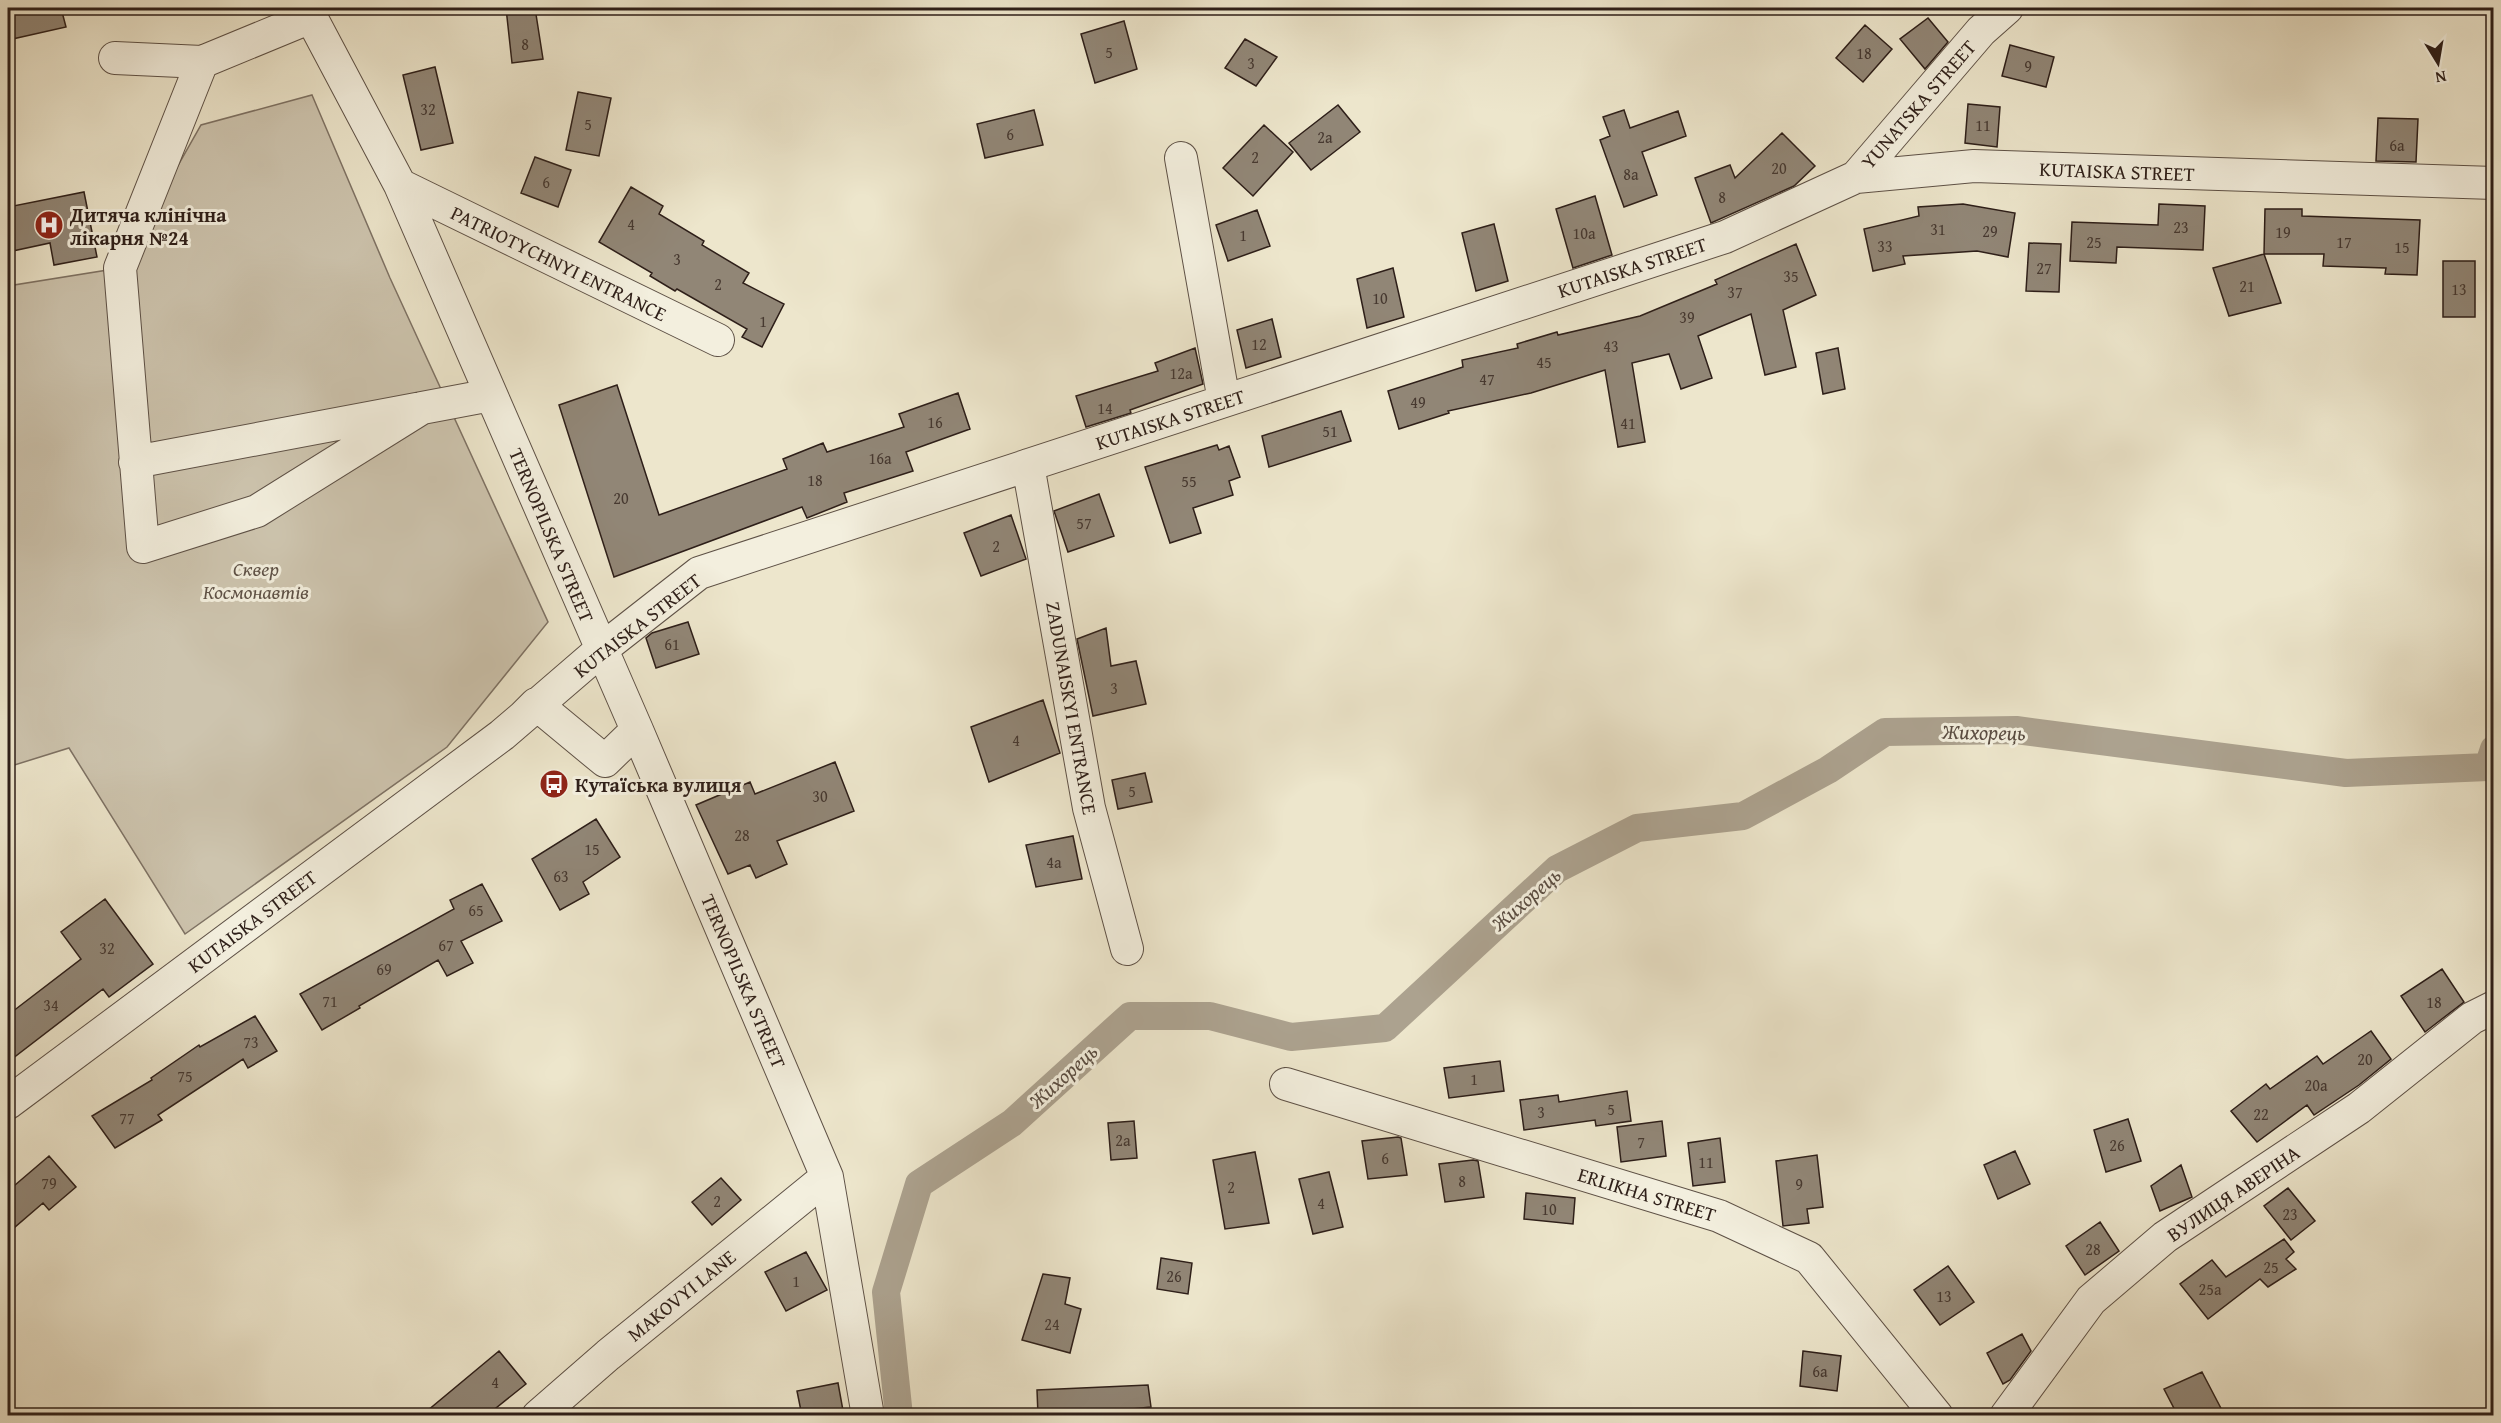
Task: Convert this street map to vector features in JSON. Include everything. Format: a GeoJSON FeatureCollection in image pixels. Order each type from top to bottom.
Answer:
{"type":"FeatureCollection","features":[{"type":"Feature","properties":{"kind":"street","name":"YUNATSKA STREET"},"geometry":{"type":"LineString","coordinates":[[1856,177],[1981,31],[2007,8]]}},
{"type":"Feature","properties":{"kind":"street"},"geometry":{"type":"LineString","coordinates":[[115,58],[202,62],[310,12]]}},
{"type":"Feature","properties":{"kind":"street","name":"TERNOPILSKA STREET"},"geometry":{"type":"LineString","coordinates":[[310,12],[400,185],[637,730],[827,1177],[868,1416]]}},
{"type":"Feature","properties":{"kind":"street"},"geometry":{"type":"LineString","coordinates":[[202,62],[120,268],[143,547],[257,511],[422,408]]}},
{"type":"Feature","properties":{"kind":"street"},"geometry":{"type":"LineString","coordinates":[[1181,158],[1224,401]]}},
{"type":"Feature","properties":{"kind":"street","name":"KUTAISKA STREET"},"geometry":{"type":"LineString","coordinates":[[8,1103],[517,723],[602,649],[699,573],[1725,237],[1856,177],[1974,166],[2493,183]]}},
{"type":"Feature","properties":{"kind":"street","name":"PATRIOTYCHNYI ENTRANCE"},"geometry":{"type":"LineString","coordinates":[[400,185],[718,340]]}},
{"type":"Feature","properties":{"kind":"street"},"geometry":{"type":"LineString","coordinates":[[135,462],[491,395]]}},
{"type":"Feature","properties":{"kind":"street","name":"ZADUNAISKYI ENTRANCE"},"geometry":{"type":"LineString","coordinates":[[1028,465],[1089,808],[1127,949]]}},
{"type":"Feature","properties":{"kind":"street"},"geometry":{"type":"LineString","coordinates":[[517,723],[536,704],[605,761],[637,730]]}},
{"type":"Feature","properties":{"kind":"street","name":"ВУЛИЦЯ АВЕРІНА"},"geometry":{"type":"LineString","coordinates":[[2007,1416],[2091,1300],[2157,1244],[2359,1108],[2472,1018],[2493,1007]]}},
{"type":"Feature","properties":{"kind":"street","name":"ERLIKHA STREET"},"geometry":{"type":"LineString","coordinates":[[1286,1084],[1719,1216],[1809,1258],[1937,1416]]}},
{"type":"Feature","properties":{"kind":"street","name":"MAKOVYI LANE"},"geometry":{"type":"LineString","coordinates":[[538,1416],[608,1355],[827,1177]]}},
{"type":"Feature","properties":{"kind":"green space","name":"Сквер Космонавтів"},"geometry":{"type":"Polygon","coordinates":[[[312,95],[390,278],[548,622],[447,747],[185,934],[69,748],[8,767],[8,286],[120,268],[201,125],[312,95]]]}},
{"type":"Feature","properties":{"kind":"building"},"geometry":{"type":"Polygon","coordinates":[[[8,8],[61,8],[66,27],[8,40],[8,8]]]}},
{"type":"Feature","properties":{"kind":"building"},"geometry":{"type":"Polygon","coordinates":[[[506,8],[535,8],[543,59],[512,63],[506,8]]]}},
{"type":"Feature","properties":{"kind":"building"},"geometry":{"type":"Polygon","coordinates":[[[1928,18],[1948,42],[1925,69],[1900,39],[1928,18]]]}},
{"type":"Feature","properties":{"kind":"building"},"geometry":{"type":"Polygon","coordinates":[[[1124,21],[1137,69],[1095,83],[1081,34],[1124,21]]]}},
{"type":"Feature","properties":{"kind":"building"},"geometry":{"type":"Polygon","coordinates":[[[1865,25],[1892,49],[1863,82],[1836,58],[1865,25]]]}},
{"type":"Feature","properties":{"kind":"building"},"geometry":{"type":"Polygon","coordinates":[[[1245,39],[1277,57],[1256,86],[1225,68],[1245,39]]]}},
{"type":"Feature","properties":{"kind":"building"},"geometry":{"type":"Polygon","coordinates":[[[2010,45],[2054,57],[2046,87],[2002,76],[2010,45]]]}},
{"type":"Feature","properties":{"kind":"building"},"geometry":{"type":"Polygon","coordinates":[[[435,67],[453,143],[421,150],[403,75],[435,67]]]}},
{"type":"Feature","properties":{"kind":"building"},"geometry":{"type":"Polygon","coordinates":[[[578,92],[611,98],[599,156],[566,150],[578,92]]]}},
{"type":"Feature","properties":{"kind":"building"},"geometry":{"type":"Polygon","coordinates":[[[1968,104],[2000,107],[1997,147],[1965,143],[1968,104]]]}},
{"type":"Feature","properties":{"kind":"building"},"geometry":{"type":"Polygon","coordinates":[[[1338,105],[1360,132],[1311,170],[1289,143],[1338,105]]]}},
{"type":"Feature","properties":{"kind":"building"},"geometry":{"type":"Polygon","coordinates":[[[1034,110],[1043,145],[985,158],[977,124],[1034,110]]]}},
{"type":"Feature","properties":{"kind":"building"},"geometry":{"type":"Polygon","coordinates":[[[1624,110],[1630,128],[1678,111],[1686,136],[1642,152],[1657,195],[1624,207],[1600,140],[1610,136],[1603,117],[1624,110]]]}},
{"type":"Feature","properties":{"kind":"building"},"geometry":{"type":"Polygon","coordinates":[[[2378,118],[2418,119],[2416,162],[2376,161],[2378,118]]]}},
{"type":"Feature","properties":{"kind":"building"},"geometry":{"type":"Polygon","coordinates":[[[1264,125],[1293,152],[1253,196],[1223,168],[1264,125]]]}},
{"type":"Feature","properties":{"kind":"building"},"geometry":{"type":"Polygon","coordinates":[[[1782,133],[1815,166],[1794,186],[1711,223],[1695,178],[1730,165],[1735,178],[1782,133]]]}},
{"type":"Feature","properties":{"kind":"building"},"geometry":{"type":"Polygon","coordinates":[[[535,157],[571,170],[558,207],[521,193],[535,157]]]}},
{"type":"Feature","properties":{"kind":"building"},"geometry":{"type":"Polygon","coordinates":[[[631,187],[663,206],[659,214],[704,241],[702,245],[749,273],[743,283],[784,304],[762,347],[742,337],[747,329],[677,289],[675,291],[650,276],[652,273],[599,242],[631,187]]]}},
{"type":"Feature","properties":{"kind":"building","name":"Дитяча клінічна лікарня №24"},"geometry":{"type":"Polygon","coordinates":[[[84,192],[97,257],[54,265],[50,243],[8,252],[8,207],[84,192]]]}},
{"type":"Feature","properties":{"kind":"building"},"geometry":{"type":"Polygon","coordinates":[[[1595,196],[1612,255],[1573,268],[1556,209],[1595,196]]]}},
{"type":"Feature","properties":{"kind":"building"},"geometry":{"type":"Polygon","coordinates":[[[1963,204],[2015,213],[2008,257],[1977,251],[1903,256],[1905,264],[1873,271],[1864,229],[1919,216],[1918,207],[1963,204]]]}},
{"type":"Feature","properties":{"kind":"building"},"geometry":{"type":"Polygon","coordinates":[[[2159,204],[2205,206],[2203,250],[2117,247],[2116,263],[2070,261],[2072,222],[2158,225],[2159,204]]]}},
{"type":"Feature","properties":{"kind":"building"},"geometry":{"type":"Polygon","coordinates":[[[2265,209],[2302,209],[2302,216],[2420,220],[2417,275],[2385,274],[2386,268],[2323,266],[2324,254],[2264,254],[2265,209]]]}},
{"type":"Feature","properties":{"kind":"building"},"geometry":{"type":"Polygon","coordinates":[[[1257,210],[1270,246],[1228,261],[1216,225],[1257,210]]]}},
{"type":"Feature","properties":{"kind":"building"},"geometry":{"type":"Polygon","coordinates":[[[1494,224],[1508,281],[1476,291],[1462,233],[1494,224]]]}},
{"type":"Feature","properties":{"kind":"building"},"geometry":{"type":"Polygon","coordinates":[[[2029,243],[2061,244],[2059,292],[2026,291],[2029,243]]]}},
{"type":"Feature","properties":{"kind":"building"},"geometry":{"type":"Polygon","coordinates":[[[1796,244],[1816,295],[1783,310],[1796,367],[1765,375],[1751,314],[1698,336],[1712,378],[1681,389],[1669,354],[1632,363],[1645,442],[1618,447],[1605,370],[1531,393],[1448,411],[1449,413],[1399,429],[1388,391],[1463,367],[1462,360],[1518,348],[1517,344],[1557,332],[1558,335],[1640,316],[1717,284],[1715,280],[1796,244]]]}},
{"type":"Feature","properties":{"kind":"building"},"geometry":{"type":"Polygon","coordinates":[[[2264,254],[2281,303],[2229,316],[2213,268],[2264,254]]]}},
{"type":"Feature","properties":{"kind":"building"},"geometry":{"type":"Polygon","coordinates":[[[2443,261],[2475,261],[2475,317],[2443,317],[2443,261]]]}},
{"type":"Feature","properties":{"kind":"building"},"geometry":{"type":"Polygon","coordinates":[[[1393,268],[1404,317],[1367,328],[1357,279],[1393,268]]]}},
{"type":"Feature","properties":{"kind":"building"},"geometry":{"type":"Polygon","coordinates":[[[1272,319],[1281,357],[1246,368],[1237,330],[1272,319]]]}},
{"type":"Feature","properties":{"kind":"building"},"geometry":{"type":"Polygon","coordinates":[[[1195,348],[1203,384],[1130,410],[1131,413],[1086,427],[1076,396],[1158,371],[1155,363],[1195,348]]]}},
{"type":"Feature","properties":{"kind":"building"},"geometry":{"type":"Polygon","coordinates":[[[1838,348],[1845,389],[1823,394],[1816,353],[1838,348]]]}},
{"type":"Feature","properties":{"kind":"building"},"geometry":{"type":"Polygon","coordinates":[[[617,385],[659,515],[787,469],[783,459],[823,443],[827,452],[904,427],[899,414],[958,393],[970,429],[906,452],[913,471],[844,493],[847,502],[807,518],[802,507],[614,577],[559,405],[617,385]]]}},
{"type":"Feature","properties":{"kind":"building"},"geometry":{"type":"Polygon","coordinates":[[[1341,411],[1351,441],[1269,467],[1262,436],[1341,411]]]}},
{"type":"Feature","properties":{"kind":"building"},"geometry":{"type":"Polygon","coordinates":[[[1217,445],[1219,450],[1229,446],[1240,477],[1229,481],[1233,495],[1193,508],[1201,533],[1170,543],[1145,467],[1217,445]]]}},
{"type":"Feature","properties":{"kind":"building"},"geometry":{"type":"Polygon","coordinates":[[[1099,494],[1114,536],[1068,552],[1054,511],[1099,494]]]}},
{"type":"Feature","properties":{"kind":"building"},"geometry":{"type":"Polygon","coordinates":[[[1011,515],[1026,559],[981,576],[964,533],[1011,515]]]}},
{"type":"Feature","properties":{"kind":"building"},"geometry":{"type":"Polygon","coordinates":[[[688,622],[699,654],[656,668],[646,638],[652,633],[688,622]]]}},
{"type":"Feature","properties":{"kind":"building"},"geometry":{"type":"Polygon","coordinates":[[[1106,628],[1111,666],[1136,661],[1146,704],[1093,716],[1077,639],[1106,628]]]}},
{"type":"Feature","properties":{"kind":"building"},"geometry":{"type":"Polygon","coordinates":[[[1043,700],[1060,753],[989,782],[971,727],[1043,700]]]}},
{"type":"Feature","properties":{"kind":"building"},"geometry":{"type":"Polygon","coordinates":[[[835,762],[854,811],[777,841],[787,864],[756,878],[750,865],[728,874],[696,805],[750,782],[755,794],[835,762]]]}},
{"type":"Feature","properties":{"kind":"building"},"geometry":{"type":"Polygon","coordinates":[[[1145,773],[1152,802],[1118,809],[1112,780],[1145,773]]]}},
{"type":"Feature","properties":{"kind":"building"},"geometry":{"type":"Polygon","coordinates":[[[596,819],[620,857],[583,882],[589,894],[560,910],[532,859],[596,819]]]}},
{"type":"Feature","properties":{"kind":"building"},"geometry":{"type":"Polygon","coordinates":[[[1073,836],[1082,879],[1036,887],[1026,845],[1073,836]]]}},
{"type":"Feature","properties":{"kind":"building"},"geometry":{"type":"Polygon","coordinates":[[[482,884],[502,921],[461,941],[473,963],[447,976],[438,960],[322,1030],[300,994],[454,909],[450,900],[482,884]]]}},
{"type":"Feature","properties":{"kind":"building"},"geometry":{"type":"Polygon","coordinates":[[[105,899],[153,964],[109,997],[103,989],[8,1062],[8,1015],[81,959],[61,932],[105,899]]]}},
{"type":"Feature","properties":{"kind":"building"},"geometry":{"type":"Polygon","coordinates":[[[2442,969],[2464,1002],[2425,1032],[2401,996],[2442,969]]]}},
{"type":"Feature","properties":{"kind":"building"},"geometry":{"type":"Polygon","coordinates":[[[255,1016],[277,1051],[248,1068],[243,1059],[158,1115],[162,1120],[115,1148],[92,1116],[152,1080],[151,1078],[199,1045],[200,1047],[255,1016]]]}},
{"type":"Feature","properties":{"kind":"building"},"geometry":{"type":"Polygon","coordinates":[[[2371,1031],[2391,1059],[2359,1085],[2314,1115],[2307,1105],[2257,1142],[2231,1111],[2266,1084],[2270,1089],[2317,1056],[2323,1064],[2371,1031]]]}},
{"type":"Feature","properties":{"kind":"building"},"geometry":{"type":"Polygon","coordinates":[[[1500,1061],[1504,1091],[1449,1098],[1444,1068],[1500,1061]]]}},
{"type":"Feature","properties":{"kind":"building"},"geometry":{"type":"Polygon","coordinates":[[[1627,1091],[1631,1121],[1596,1126],[1595,1120],[1524,1130],[1520,1100],[1558,1095],[1559,1102],[1627,1091]]]}},
{"type":"Feature","properties":{"kind":"building"},"geometry":{"type":"Polygon","coordinates":[[[2128,1119],[2141,1161],[2106,1172],[2094,1130],[2128,1119]]]}},
{"type":"Feature","properties":{"kind":"building"},"geometry":{"type":"Polygon","coordinates":[[[1134,1121],[1137,1158],[1111,1160],[1108,1123],[1134,1121]]]}},
{"type":"Feature","properties":{"kind":"building"},"geometry":{"type":"Polygon","coordinates":[[[1662,1121],[1666,1156],[1621,1162],[1617,1127],[1662,1121]]]}},
{"type":"Feature","properties":{"kind":"building"},"geometry":{"type":"Polygon","coordinates":[[[1401,1138],[1407,1175],[1368,1179],[1362,1141],[1401,1138]]]}},
{"type":"Feature","properties":{"kind":"building"},"geometry":{"type":"Polygon","coordinates":[[[1720,1138],[1725,1182],[1693,1186],[1688,1143],[1720,1138]]]}},
{"type":"Feature","properties":{"kind":"building"},"geometry":{"type":"Polygon","coordinates":[[[2015,1151],[2030,1184],[1998,1199],[1984,1165],[2015,1151]]]}},
{"type":"Feature","properties":{"kind":"building"},"geometry":{"type":"Polygon","coordinates":[[[1255,1152],[1269,1223],[1225,1229],[1213,1160],[1255,1152]]]}},
{"type":"Feature","properties":{"kind":"building"},"geometry":{"type":"Polygon","coordinates":[[[1817,1155],[1823,1207],[1807,1209],[1809,1223],[1783,1226],[1776,1161],[1817,1155]]]}},
{"type":"Feature","properties":{"kind":"building"},"geometry":{"type":"Polygon","coordinates":[[[49,1156],[76,1187],[49,1210],[43,1203],[8,1233],[8,1191],[49,1156]]]}},
{"type":"Feature","properties":{"kind":"building"},"geometry":{"type":"Polygon","coordinates":[[[1478,1161],[1484,1197],[1445,1202],[1439,1164],[1478,1161]]]}},
{"type":"Feature","properties":{"kind":"building"},"geometry":{"type":"Polygon","coordinates":[[[2181,1165],[2192,1197],[2160,1211],[2151,1186],[2181,1165]]]}},
{"type":"Feature","properties":{"kind":"building"},"geometry":{"type":"Polygon","coordinates":[[[1329,1172],[1343,1227],[1313,1234],[1299,1179],[1329,1172]]]}},
{"type":"Feature","properties":{"kind":"building"},"geometry":{"type":"Polygon","coordinates":[[[721,1178],[741,1200],[712,1225],[692,1202],[721,1178]]]}},
{"type":"Feature","properties":{"kind":"building"},"geometry":{"type":"Polygon","coordinates":[[[2288,1188],[2315,1221],[2291,1240],[2264,1206],[2288,1188]]]}},
{"type":"Feature","properties":{"kind":"building"},"geometry":{"type":"Polygon","coordinates":[[[1526,1193],[1575,1198],[1573,1224],[1524,1219],[1526,1193]]]}},
{"type":"Feature","properties":{"kind":"building"},"geometry":{"type":"Polygon","coordinates":[[[2100,1222],[2119,1251],[2085,1275],[2066,1246],[2100,1222]]]}},
{"type":"Feature","properties":{"kind":"building"},"geometry":{"type":"Polygon","coordinates":[[[2284,1239],[2294,1252],[2286,1259],[2296,1269],[2268,1287],[2260,1279],[2208,1319],[2180,1284],[2212,1260],[2226,1277],[2284,1239]]]}},
{"type":"Feature","properties":{"kind":"building"},"geometry":{"type":"Polygon","coordinates":[[[806,1252],[827,1290],[786,1311],[765,1272],[806,1252]]]}},
{"type":"Feature","properties":{"kind":"building"},"geometry":{"type":"Polygon","coordinates":[[[1161,1258],[1192,1263],[1188,1294],[1157,1289],[1161,1258]]]}},
{"type":"Feature","properties":{"kind":"building"},"geometry":{"type":"Polygon","coordinates":[[[1948,1266],[1974,1302],[1940,1325],[1914,1290],[1948,1266]]]}},
{"type":"Feature","properties":{"kind":"building"},"geometry":{"type":"Polygon","coordinates":[[[1043,1274],[1070,1278],[1065,1304],[1081,1309],[1070,1353],[1022,1340],[1043,1274]]]}},
{"type":"Feature","properties":{"kind":"building"},"geometry":{"type":"Polygon","coordinates":[[[2022,1334],[2031,1351],[2010,1380],[2003,1384],[1987,1353],[2022,1334]]]}},
{"type":"Feature","properties":{"kind":"building"},"geometry":{"type":"Polygon","coordinates":[[[499,1351],[526,1384],[486,1416],[421,1416],[499,1351]]]}},
{"type":"Feature","properties":{"kind":"building"},"geometry":{"type":"Polygon","coordinates":[[[1803,1351],[1841,1356],[1837,1391],[1800,1386],[1803,1351]]]}},
{"type":"Feature","properties":{"kind":"building"},"geometry":{"type":"Polygon","coordinates":[[[2202,1372],[2225,1416],[2178,1416],[2164,1389],[2202,1372]]]}},
{"type":"Feature","properties":{"kind":"building"},"geometry":{"type":"Polygon","coordinates":[[[838,1383],[844,1416],[802,1416],[797,1391],[838,1383]]]}},
{"type":"Feature","properties":{"kind":"building"},"geometry":{"type":"Polygon","coordinates":[[[1148,1385],[1151,1407],[1082,1414],[1038,1415],[1037,1390],[1148,1385]]]}},
{"type":"Feature","properties":{"kind":"waterway","name":"Жихорець"},"geometry":{"type":"LineString","coordinates":[[899,1416],[886,1292],[919,1184],[1012,1123],[1130,1016],[1210,1016],[1291,1037],[1385,1028],[1557,869],[1637,828],[1743,816],[1828,770],[1885,732],[2016,730],[2346,773],[2488,767],[2494,749]]}},
{"type":"Feature","properties":{"kind":"place","name":"Дитяча клінічна лікарня №24"},"geometry":{"type":"Point","coordinates":[49,225]}},
{"type":"Feature","properties":{"kind":"place","name":"Кутаїська вулиця"},"geometry":{"type":"Point","coordinates":[554,784]}}]}
